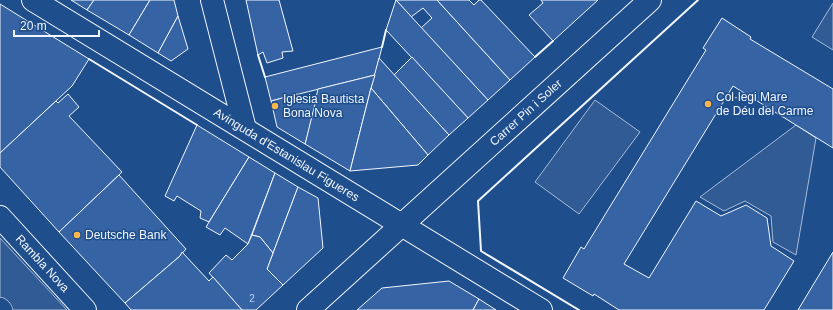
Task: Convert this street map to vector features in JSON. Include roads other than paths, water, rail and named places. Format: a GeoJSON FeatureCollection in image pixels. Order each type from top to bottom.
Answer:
{"type":"FeatureCollection","features":[{"type":"Feature","properties":{"kind":"street","name":"Avinguda d'Estanislau Figueres"},"geometry":{"type":"LineString","coordinates":[[33,0],[540,310]]}},
{"type":"Feature","properties":{"kind":"street"},"geometry":{"type":"LineString","coordinates":[[212,0],[245,130]]}},
{"type":"Feature","properties":{"kind":"street","name":"Carrer Pin i Soler"},"geometry":{"type":"LineString","coordinates":[[308,310],[650,0]]}},
{"type":"Feature","properties":{"kind":"street","name":"Rambla Nova"},"geometry":{"type":"LineString","coordinates":[[0,217],[86,310]]}},
{"type":"Feature","properties":{"kind":"street"},"geometry":{"type":"LineString","coordinates":[[0,307],[3,310]]}},
{"type":"Feature","properties":{"kind":"place","name":"Col·legi Mare de Déu del Carme"},"geometry":{"type":"Point","coordinates":[708,104]}},
{"type":"Feature","properties":{"kind":"place","name":"Iglesia Bautista Bona Nova"},"geometry":{"type":"Point","coordinates":[275,106]}},
{"type":"Feature","properties":{"kind":"place","name":"Deutsche Bank"},"geometry":{"type":"Point","coordinates":[77,235]}}]}
